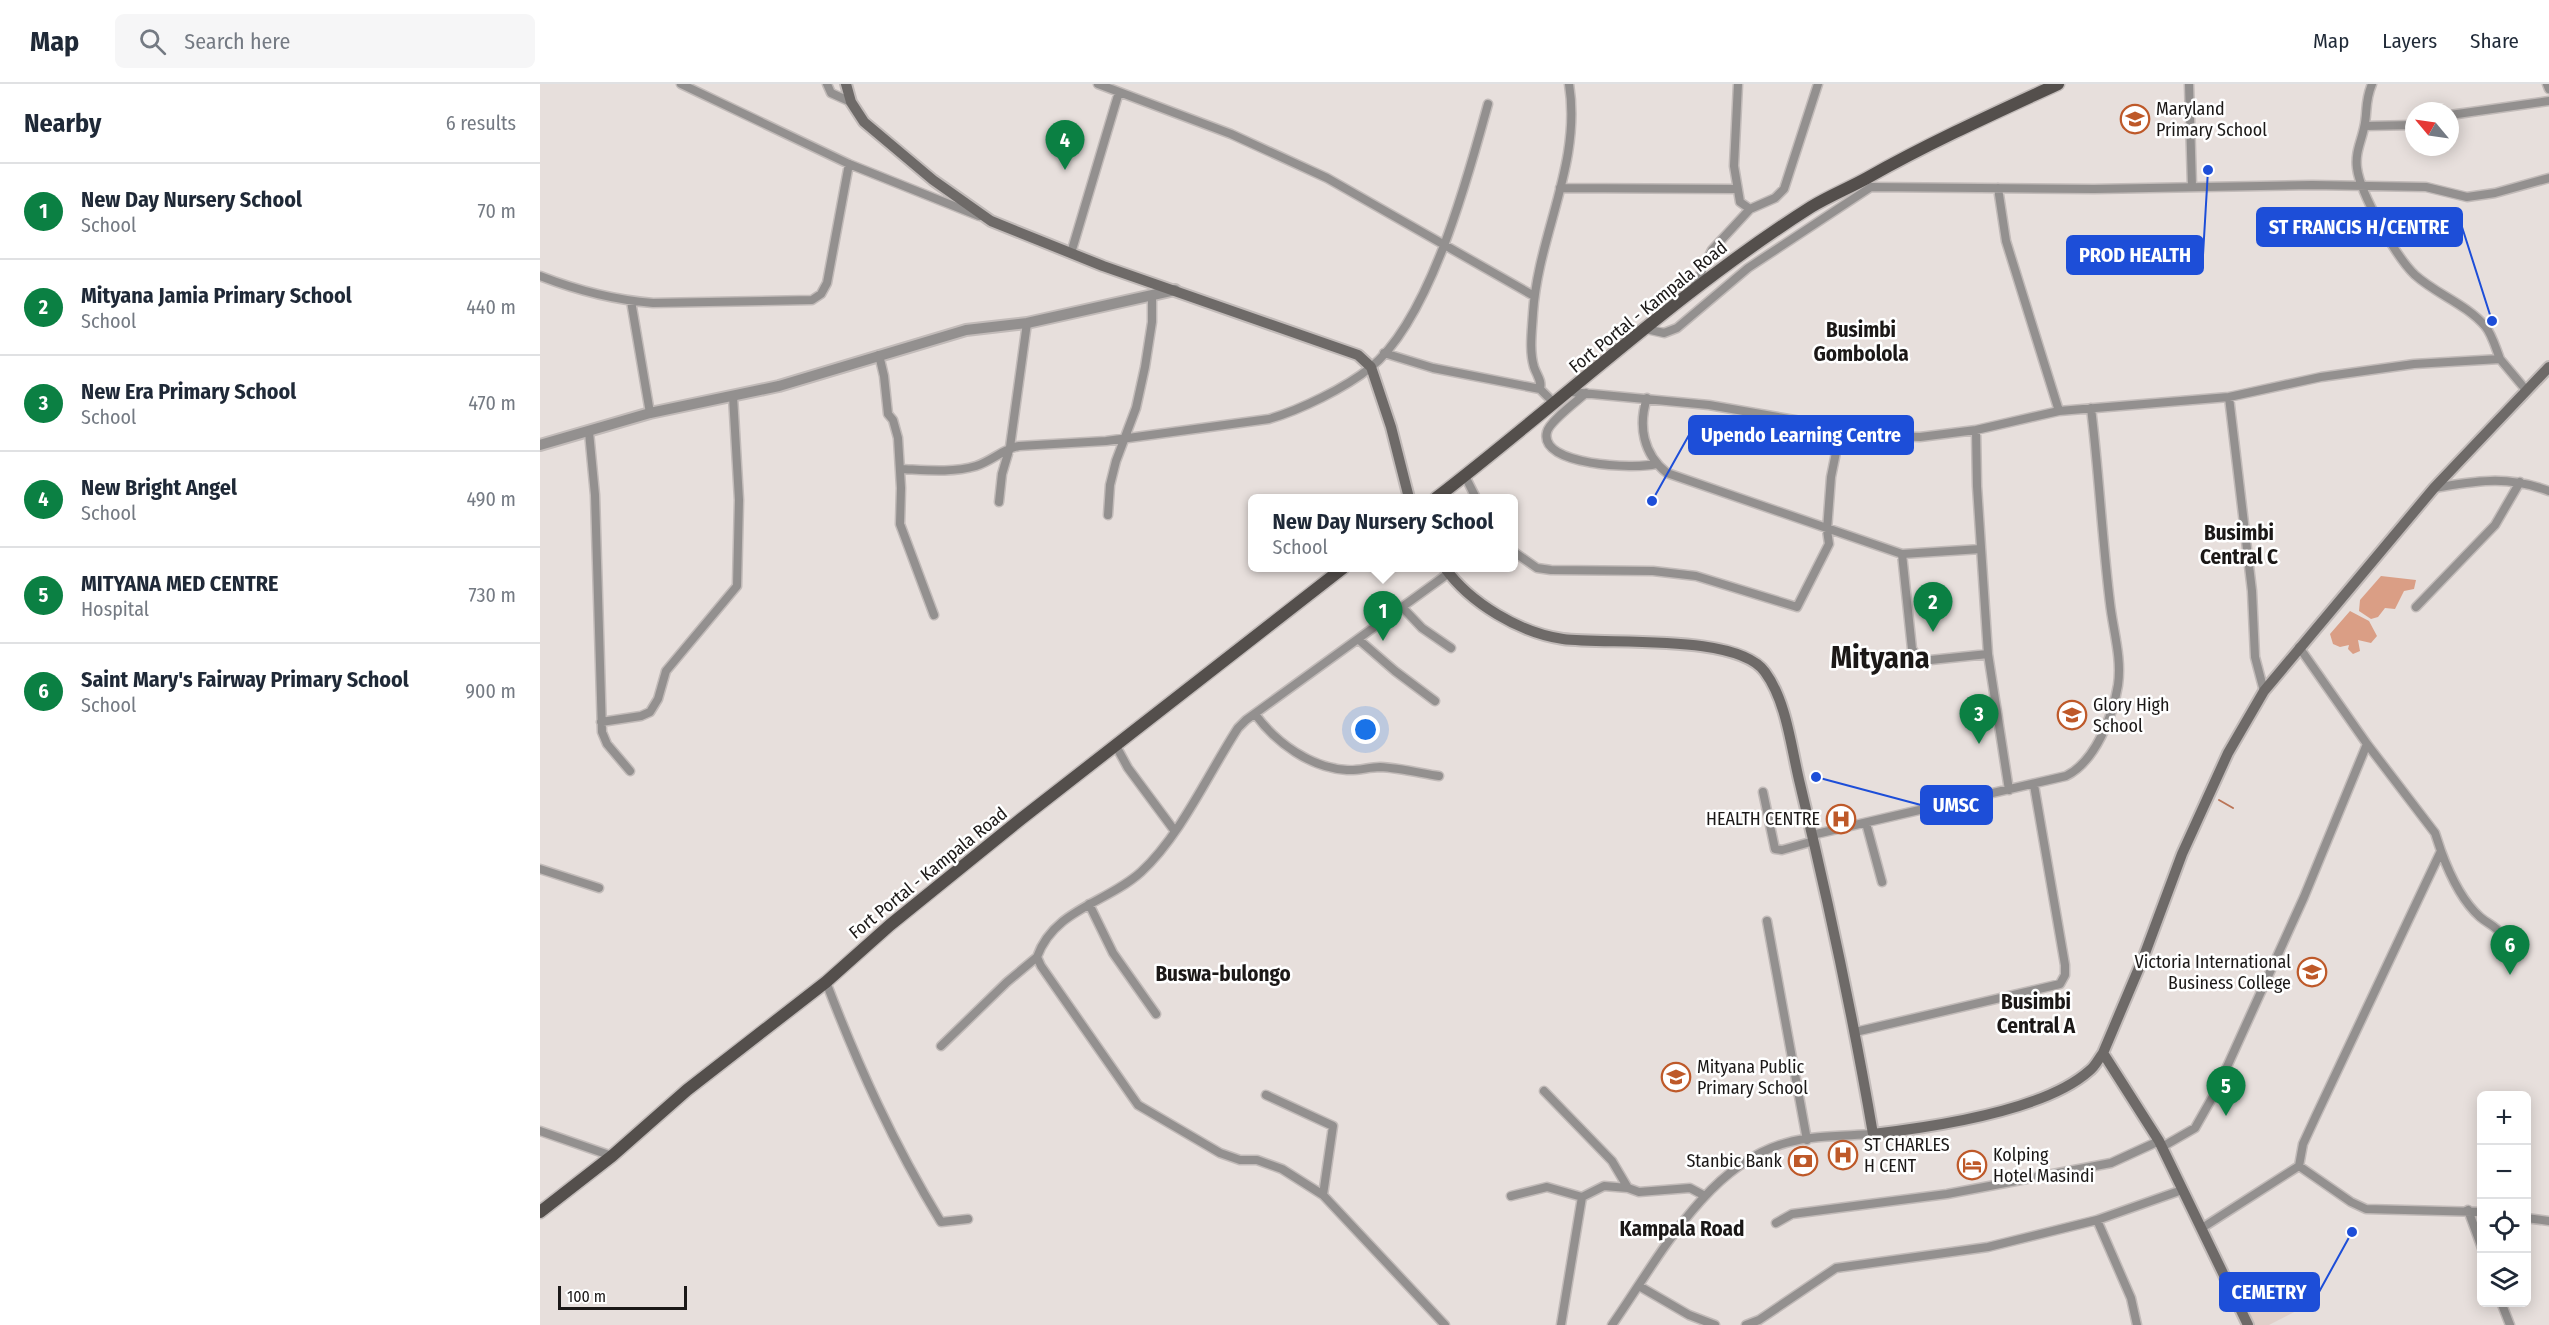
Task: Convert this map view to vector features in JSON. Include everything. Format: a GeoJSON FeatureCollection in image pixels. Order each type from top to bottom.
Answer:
{"type":"FeatureCollection","features":[{"type":"Feature","properties":{"kind":"main road"},"geometry":{"type":"LineString","coordinates":[[846,84],[851,102],[864,122],[892,148],[991,221],[1071,253],[1358,355],[1371,367],[1394,437],[1408,494]]}},
{"type":"Feature","properties":{"kind":"main road","name":"Fort Portal - Kampala Road"},"geometry":{"type":"LineString","coordinates":[[1441,494],[1571,392],[1693,289],[1814,206],[1940,139],[2058,84]]}},
{"type":"Feature","properties":{"kind":"main road"},"geometry":{"type":"LineString","coordinates":[[1449,572],[1468,592],[1502,616],[1531,631],[1563,639],[1669,643],[1734,652],[1753,661],[1764,671],[1783,714],[1813,838],[1855,1032],[1873,1134],[1983,1116],[2032,1101],[2090,1071],[2103,1053],[2144,956],[2179,864],[2219,772],[2245,720],[2264,691],[2299,647],[2434,488],[2549,367]]}},
{"type":"Feature","properties":{"kind":"main road","name":"Fort Portal - Kampala Road"},"geometry":{"type":"LineString","coordinates":[[540,1212],[612,1156],[687,1090],[825,982],[890,925],[1337,572]]}},
{"type":"Feature","properties":{"kind":"main road"},"geometry":{"type":"LineString","coordinates":[[2103,1053],[2161,1144],[2248,1325]]}},
{"type":"Feature","properties":{"kind":"street"},"geometry":{"type":"LineString","coordinates":[[681,84],[849,164],[991,221]]}},
{"type":"Feature","properties":{"kind":"street"},"geometry":{"type":"LineString","coordinates":[[827,84],[831,93],[851,102]]}},
{"type":"Feature","properties":{"kind":"street"},"geometry":{"type":"LineString","coordinates":[[1098,84],[1231,134],[1327,178],[1534,296]]}},
{"type":"Feature","properties":{"kind":"street"},"geometry":{"type":"LineString","coordinates":[[1540,389],[1541,382],[1534,368],[1531,348],[1534,296],[1573,129],[1569,84]]}},
{"type":"Feature","properties":{"kind":"street"},"geometry":{"type":"LineString","coordinates":[[1738,84],[1734,166],[1736,189],[1740,202],[1750,209]]}},
{"type":"Feature","properties":{"kind":"street"},"geometry":{"type":"LineString","coordinates":[[1693,289],[1712,250],[1750,209],[1775,198],[1784,189],[1818,84]]}},
{"type":"Feature","properties":{"kind":"street"},"geometry":{"type":"LineString","coordinates":[[2189,84],[2192,186]]}},
{"type":"Feature","properties":{"kind":"street"},"geometry":{"type":"LineString","coordinates":[[2372,84],[2367,96],[2365,126],[2356,154],[2358,175],[2372,208],[2402,262],[2430,287],[2487,327],[2500,359],[2526,390]]}},
{"type":"Feature","properties":{"kind":"street"},"geometry":{"type":"LineString","coordinates":[[2547,84],[2549,89]]}},
{"type":"Feature","properties":{"kind":"street"},"geometry":{"type":"LineString","coordinates":[[1071,253],[1119,92]]}},
{"type":"Feature","properties":{"kind":"street"},"geometry":{"type":"LineString","coordinates":[[2459,115],[2549,101]]}},
{"type":"Feature","properties":{"kind":"street"},"geometry":{"type":"LineString","coordinates":[[900,470],[950,470],[973,467],[987,462],[1010,447],[1124,438],[1269,419],[1286,414],[1341,386],[1371,367],[1398,338],[1425,292],[1470,171],[1488,104]]}},
{"type":"Feature","properties":{"kind":"street"},"geometry":{"type":"LineString","coordinates":[[2365,126],[2405,125]]}},
{"type":"Feature","properties":{"kind":"street"},"geometry":{"type":"LineString","coordinates":[[540,276],[561,284],[631,301],[653,303],[812,300],[821,294],[827,283],[849,164]]}},
{"type":"Feature","properties":{"kind":"street"},"geometry":{"type":"LineString","coordinates":[[1646,329],[1664,333],[1677,328],[1748,268],[1871,187],[2094,189],[2312,185],[2364,188],[2426,187],[2467,197],[2495,193],[2549,178]]}},
{"type":"Feature","properties":{"kind":"street"},"geometry":{"type":"LineString","coordinates":[[1560,188],[1736,189]]}},
{"type":"Feature","properties":{"kind":"street"},"geometry":{"type":"LineString","coordinates":[[1998,188],[2006,241],[2060,411]]}},
{"type":"Feature","properties":{"kind":"street"},"geometry":{"type":"LineString","coordinates":[[540,445],[650,413],[779,386],[966,330],[1027,323],[1175,290]]}},
{"type":"Feature","properties":{"kind":"street"},"geometry":{"type":"LineString","coordinates":[[1108,515],[1110,484],[1136,408],[1145,368],[1152,322],[1152,295]]}},
{"type":"Feature","properties":{"kind":"street"},"geometry":{"type":"LineString","coordinates":[[631,301],[650,413]]}},
{"type":"Feature","properties":{"kind":"street"},"geometry":{"type":"LineString","coordinates":[[999,502],[1002,474],[1010,447],[1027,323]]}},
{"type":"Feature","properties":{"kind":"street"},"geometry":{"type":"LineString","coordinates":[[1384,352],[1433,368],[1540,389],[1555,404]]}},
{"type":"Feature","properties":{"kind":"street"},"geometry":{"type":"LineString","coordinates":[[879,356],[884,376],[888,414],[898,438],[900,524],[934,615]]}},
{"type":"Feature","properties":{"kind":"street"},"geometry":{"type":"LineString","coordinates":[[1571,392],[1709,405],[1903,438],[1976,430],[2060,411],[2229,397],[2321,378],[2414,363],[2500,359]]}},
{"type":"Feature","properties":{"kind":"street"},"geometry":{"type":"LineString","coordinates":[[1586,393],[1547,430],[1546,440],[1550,448],[1567,458],[1641,467],[1656,464]]}},
{"type":"Feature","properties":{"kind":"street"},"geometry":{"type":"LineString","coordinates":[[601,722],[641,716],[650,712],[658,699],[666,670],[737,586],[739,500],[733,396]]}},
{"type":"Feature","properties":{"kind":"street"},"geometry":{"type":"LineString","coordinates":[[2229,397],[2252,591],[2255,657],[2264,691]]}},
{"type":"Feature","properties":{"kind":"street"},"geometry":{"type":"LineString","coordinates":[[1647,398],[1642,411],[1646,448],[1656,464],[1667,473],[1902,554],[1981,549]]}},
{"type":"Feature","properties":{"kind":"street"},"geometry":{"type":"LineString","coordinates":[[1763,792],[1775,849],[1782,850],[1813,838],[1866,823],[2066,776],[2078,770],[2091,756],[2118,686],[2119,663],[2110,603],[2091,408]]}},
{"type":"Feature","properties":{"kind":"street"},"geometry":{"type":"LineString","coordinates":[[1518,555],[1537,568],[1551,570],[1653,571],[1696,576],[1720,581],[1797,607],[1829,544],[1827,530],[1831,477],[1841,428]]}},
{"type":"Feature","properties":{"kind":"street"},"geometry":{"type":"LineString","coordinates":[[1976,430],[1988,654],[2009,790]]}},
{"type":"Feature","properties":{"kind":"street"},"geometry":{"type":"LineString","coordinates":[[589,432],[595,495],[601,722],[606,744],[630,771]]}},
{"type":"Feature","properties":{"kind":"street"},"geometry":{"type":"LineString","coordinates":[[1465,476],[1474,494]]}},
{"type":"Feature","properties":{"kind":"street"},"geometry":{"type":"LineString","coordinates":[[2434,488],[2488,479],[2520,482],[2549,491]]}},
{"type":"Feature","properties":{"kind":"street"},"geometry":{"type":"LineString","coordinates":[[2416,607],[2495,525],[2520,482]]}},
{"type":"Feature","properties":{"kind":"street"},"geometry":{"type":"LineString","coordinates":[[1902,554],[1912,649],[1916,657],[1922,661],[1988,654]]}},
{"type":"Feature","properties":{"kind":"street"},"geometry":{"type":"LineString","coordinates":[[941,1046],[1008,981],[1037,957],[1048,935],[1061,921],[1140,873],[1174,830],[1238,728],[1402,607],[1445,572]]}},
{"type":"Feature","properties":{"kind":"street"},"geometry":{"type":"LineString","coordinates":[[1402,607],[1422,628],[1451,648]]}},
{"type":"Feature","properties":{"kind":"street"},"geometry":{"type":"LineString","coordinates":[[1358,639],[1435,701]]}},
{"type":"Feature","properties":{"kind":"street"},"geometry":{"type":"LineString","coordinates":[[2299,647],[2367,744],[2435,833],[2449,872],[2479,916],[2498,928],[2502,935]]}},
{"type":"Feature","properties":{"kind":"street"},"geometry":{"type":"LineString","coordinates":[[1256,714],[1264,725],[1301,756],[1320,765],[1351,771],[1380,767],[1439,776]]}},
{"type":"Feature","properties":{"kind":"street"},"geometry":{"type":"LineString","coordinates":[[1776,1223],[1792,1214],[1947,1194],[2111,1163],[2195,1128],[2211,1101],[2299,908],[2367,744]]}},
{"type":"Feature","properties":{"kind":"street"},"geometry":{"type":"LineString","coordinates":[[1116,746],[1128,768],[1174,830]]}},
{"type":"Feature","properties":{"kind":"street"},"geometry":{"type":"LineString","coordinates":[[1855,1032],[2060,984],[2065,975],[2065,965],[2034,785]]}},
{"type":"Feature","properties":{"kind":"street"},"geometry":{"type":"LineString","coordinates":[[1866,823],[1882,882]]}},
{"type":"Feature","properties":{"kind":"street"},"geometry":{"type":"LineString","coordinates":[[2202,1228],[2299,1166],[2304,1144],[2315,1118],[2441,850]]}},
{"type":"Feature","properties":{"kind":"street"},"geometry":{"type":"LineString","coordinates":[[540,869],[599,888]]}},
{"type":"Feature","properties":{"kind":"street"},"geometry":{"type":"LineString","coordinates":[[1089,904],[1113,953],[1156,1014]]}},
{"type":"Feature","properties":{"kind":"street"},"geometry":{"type":"LineString","coordinates":[[1767,921],[1807,1140]]}},
{"type":"Feature","properties":{"kind":"street"},"geometry":{"type":"LineString","coordinates":[[1037,957],[1138,1105],[1149,1114],[1220,1153],[1240,1160],[1257,1160],[1282,1169],[1323,1195],[1445,1325]]}},
{"type":"Feature","properties":{"kind":"street"},"geometry":{"type":"LineString","coordinates":[[825,982],[879,1111],[908,1168],[941,1222],[968,1220]]}},
{"type":"Feature","properties":{"kind":"street"},"geometry":{"type":"LineString","coordinates":[[1544,1091],[1612,1161],[1628,1188]]}},
{"type":"Feature","properties":{"kind":"street"},"geometry":{"type":"LineString","coordinates":[[1266,1095],[1333,1126],[1323,1195]]}},
{"type":"Feature","properties":{"kind":"street"},"geometry":{"type":"LineString","coordinates":[[540,1131],[612,1156]]}},
{"type":"Feature","properties":{"kind":"street"},"geometry":{"type":"LineString","coordinates":[[1612,1325],[1686,1218],[1725,1176],[1770,1149],[1787,1142],[1873,1134]]}},
{"type":"Feature","properties":{"kind":"street"},"geometry":{"type":"LineString","coordinates":[[2299,1166],[2351,1202],[2366,1209],[2477,1211]]}},
{"type":"Feature","properties":{"kind":"street"},"geometry":{"type":"LineString","coordinates":[[1511,1196],[1547,1187],[1582,1197],[1604,1186],[1628,1188],[1639,1192],[1690,1188],[1705,1196]]}},
{"type":"Feature","properties":{"kind":"street"},"geometry":{"type":"LineString","coordinates":[[1746,1325],[1759,1320],[1836,1268],[1988,1247],[2097,1220],[2182,1190]]}},
{"type":"Feature","properties":{"kind":"street"},"geometry":{"type":"LineString","coordinates":[[1561,1325],[1582,1197]]}},
{"type":"Feature","properties":{"kind":"street"},"geometry":{"type":"LineString","coordinates":[[2468,1210],[2477,1236]]}},
{"type":"Feature","properties":{"kind":"street"},"geometry":{"type":"LineString","coordinates":[[2531,1219],[2549,1221]]}},
{"type":"Feature","properties":{"kind":"street"},"geometry":{"type":"LineString","coordinates":[[2097,1220],[2131,1298],[2137,1325]]}},
{"type":"Feature","properties":{"kind":"street"},"geometry":{"type":"LineString","coordinates":[[1639,1286],[1689,1315],[1715,1325]]}},
{"type":"Feature","properties":{"kind":"street"},"geometry":{"type":"LineString","coordinates":[[2503,1307],[2510,1325]]}},
{"type":"Feature","properties":{"kind":"shaded area"},"geometry":{"type":"Polygon","coordinates":[[[2381,576],[2416,580],[2414,589],[2404,591],[2395,609],[2385,608],[2378,617],[2371,619],[2359,611],[2360,600],[2381,576]]]}},
{"type":"Feature","properties":{"kind":"shaded area"},"geometry":{"type":"Polygon","coordinates":[[[2350,611],[2369,621],[2377,636],[2371,643],[2358,640],[2360,651],[2353,654],[2348,649],[2349,645],[2340,647],[2333,644],[2330,634],[2350,611]]]}},
{"type":"Feature","properties":{"kind":"shaded area"},"geometry":{"type":"Polygon","coordinates":[[[2278,1276],[2286,1280],[2300,1309],[2269,1325],[2251,1325],[2237,1299],[2278,1276]]]}},
{"type":"Feature","properties":{"kind":"waterway"},"geometry":{"type":"LineString","coordinates":[[2219,800],[2233,808]]}},
{"type":"Feature","properties":{"kind":"place","name":"Maryland Primary School"},"geometry":{"type":"Point","coordinates":[2135,119]}},
{"type":"Feature","properties":{"kind":"place","name":"New Bright Angel"},"geometry":{"type":"Point","coordinates":[1065,170]}},
{"type":"Feature","properties":{"kind":"place","name":"PROD HEALTH"},"geometry":{"type":"Point","coordinates":[2208,170]}},
{"type":"Feature","properties":{"kind":"place","name":"ST FRANCIS H/CENTRE"},"geometry":{"type":"Point","coordinates":[2492,321]}},
{"type":"Feature","properties":{"kind":"place","name":"Upendo Learning Centre"},"geometry":{"type":"Point","coordinates":[1652,501]}},
{"type":"Feature","properties":{"kind":"place","name":"Mityana Jamia Primary School"},"geometry":{"type":"Point","coordinates":[1933,632]}},
{"type":"Feature","properties":{"kind":"place","name":"New Day Nursery School"},"geometry":{"type":"Point","coordinates":[1383,641]}},
{"type":"Feature","properties":{"kind":"place","name":"Glory High School"},"geometry":{"type":"Point","coordinates":[2072,715]}},
{"type":"Feature","properties":{"kind":"place","name":"New Era Primary School"},"geometry":{"type":"Point","coordinates":[1979,744]}},
{"type":"Feature","properties":{"kind":"place","name":"UMSC"},"geometry":{"type":"Point","coordinates":[1816,777]}},
{"type":"Feature","properties":{"kind":"place","name":"HEALTH CENTRE"},"geometry":{"type":"Point","coordinates":[1841,819]}},
{"type":"Feature","properties":{"kind":"place","name":"Victoria International Business College"},"geometry":{"type":"Point","coordinates":[2312,972]}},
{"type":"Feature","properties":{"kind":"place","name":"Saint Mary's Fairway Primary School"},"geometry":{"type":"Point","coordinates":[2510,975]}},
{"type":"Feature","properties":{"kind":"place","name":"Mityana Public Primary School"},"geometry":{"type":"Point","coordinates":[1676,1077]}},
{"type":"Feature","properties":{"kind":"place","name":"MITYANA MED CENTRE"},"geometry":{"type":"Point","coordinates":[2226,1116]}},
{"type":"Feature","properties":{"kind":"place","name":"ST CHARLES H CENT"},"geometry":{"type":"Point","coordinates":[1843,1155]}},
{"type":"Feature","properties":{"kind":"place","name":"Stanbic Bank"},"geometry":{"type":"Point","coordinates":[1803,1161]}},
{"type":"Feature","properties":{"kind":"place","name":"Kolping Hotel Masindi"},"geometry":{"type":"Point","coordinates":[1972,1165]}},
{"type":"Feature","properties":{"kind":"place","name":"CEMETRY"},"geometry":{"type":"Point","coordinates":[2352,1232]}},
{"type":"Feature","properties":{"kind":"district","name":"Busimbi Gombolola"},"geometry":{"type":"Point","coordinates":[1861,342]}},
{"type":"Feature","properties":{"kind":"district","name":"Busimbi Central C"},"geometry":{"type":"Point","coordinates":[2239,545]}},
{"type":"Feature","properties":{"kind":"district","name":"Mityana"},"geometry":{"type":"Point","coordinates":[1880,658]}},
{"type":"Feature","properties":{"kind":"district","name":"Buswa-bulongo"},"geometry":{"type":"Point","coordinates":[1223,974]}},
{"type":"Feature","properties":{"kind":"district","name":"Busimbi Central A"},"geometry":{"type":"Point","coordinates":[2036,1014]}},
{"type":"Feature","properties":{"kind":"district","name":"Kampala Road"},"geometry":{"type":"Point","coordinates":[1682,1229]}}]}
